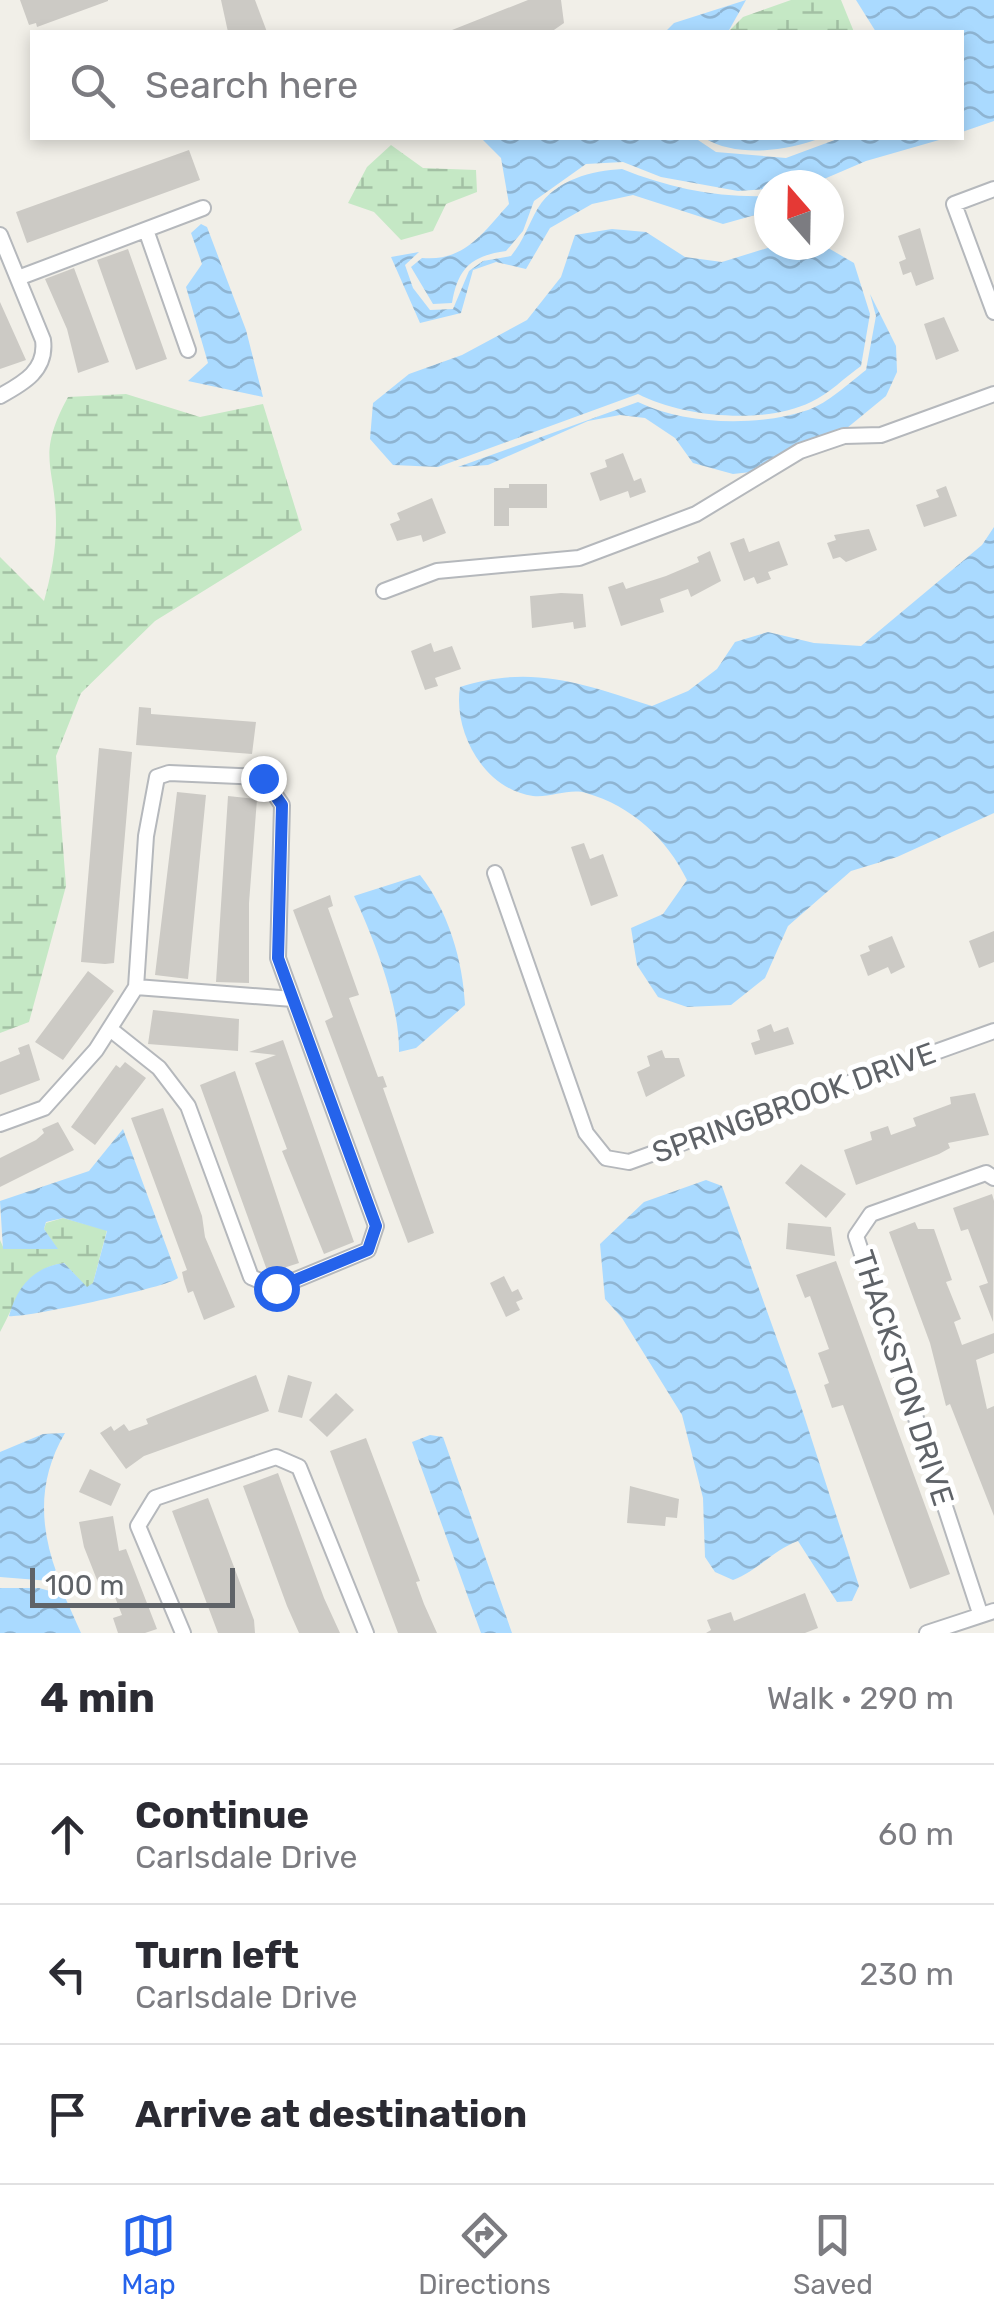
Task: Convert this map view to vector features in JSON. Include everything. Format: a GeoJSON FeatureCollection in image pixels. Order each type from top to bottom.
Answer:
{"type":"FeatureCollection","features":[{"type":"Feature","properties":{"kind":"street"},"geometry":{"type":"LineString","coordinates":[[994,190],[954,204],[994,312]]}},
{"type":"Feature","properties":{"kind":"street"},"geometry":{"type":"LineString","coordinates":[[18,278],[203,208]]}},
{"type":"Feature","properties":{"kind":"street"},"geometry":{"type":"LineString","coordinates":[[146,230],[188,350]]}},
{"type":"Feature","properties":{"kind":"street"},"geometry":{"type":"LineString","coordinates":[[0,235],[44,356],[31,376],[0,396]]}},
{"type":"Feature","properties":{"kind":"street"},"geometry":{"type":"LineString","coordinates":[[384,592],[438,571],[578,558],[696,514],[800,451],[844,436],[881,435],[994,394]]}},
{"type":"Feature","properties":{"kind":"street"},"geometry":{"type":"LineString","coordinates":[[0,1124],[44,1108],[110,1029],[136,987],[146,836],[157,777],[169,773],[263,778],[282,805],[278,958],[376,1226],[368,1250],[276,1288],[251,1276],[188,1106],[159,1068],[110,1029]]}},
{"type":"Feature","properties":{"kind":"street","name":"SPRINGBROOK DRIVE"},"geometry":{"type":"LineString","coordinates":[[495,873],[594,1148],[606,1158],[629,1162],[994,1031]]}},
{"type":"Feature","properties":{"kind":"street"},"geometry":{"type":"LineString","coordinates":[[136,987],[293,999]]}},
{"type":"Feature","properties":{"kind":"street","name":"THACKSTON DRIVE"},"geometry":{"type":"LineString","coordinates":[[987,1612],[856,1236],[871,1214],[986,1174],[994,1178]]}},
{"type":"Feature","properties":{"kind":"street"},"geometry":{"type":"LineString","coordinates":[[183,1633],[138,1526],[155,1498],[276,1456],[299,1467],[366,1633]]}},
{"type":"Feature","properties":{"kind":"street"},"geometry":{"type":"LineString","coordinates":[[927,1633],[987,1612]]}},
{"type":"Feature","properties":{"kind":"green space"},"geometry":{"type":"Polygon","coordinates":[[[791,0],[841,0],[853,30],[730,30],[743,17],[791,0]]]}},
{"type":"Feature","properties":{"kind":"green space"},"geometry":{"type":"Polygon","coordinates":[[[391,145],[423,168],[476,170],[477,192],[446,204],[433,231],[401,240],[374,212],[348,203],[367,167],[391,145]]]}},
{"type":"Feature","properties":{"kind":"green space"},"geometry":{"type":"Polygon","coordinates":[[[126,394],[200,417],[263,404],[302,530],[155,621],[81,693],[56,756],[66,886],[29,1022],[0,1033],[0,557],[44,601],[55,543],[50,448],[58,418],[68,397],[126,394]]]}},
{"type":"Feature","properties":{"kind":"green space"},"geometry":{"type":"Polygon","coordinates":[[[63,1218],[107,1230],[93,1283],[87,1288],[64,1263],[51,1266],[24,1287],[0,1332],[0,1240],[4,1249],[57,1249],[44,1229],[46,1223],[63,1218]]]}},
{"type":"Feature","properties":{"kind":"water"},"geometry":{"type":"Polygon","coordinates":[[[746,0],[729,30],[667,30],[674,23],[746,0]]]}},
{"type":"Feature","properties":{"kind":"water"},"geometry":{"type":"Polygon","coordinates":[[[856,0],[994,0],[994,121],[964,131],[964,30],[875,30],[856,0]]]}},
{"type":"Feature","properties":{"kind":"water"},"geometry":{"type":"Polygon","coordinates":[[[483,140],[698,140],[716,152],[786,158],[835,140],[939,140],[844,170],[754,170],[754,190],[738,191],[661,177],[623,162],[586,164],[534,201],[523,231],[506,251],[475,260],[462,272],[452,303],[433,304],[411,267],[422,258],[437,258],[461,250],[481,235],[509,204],[501,158],[483,140]]]}},
{"type":"Feature","properties":{"kind":"water"},"geometry":{"type":"Polygon","coordinates":[[[708,140],[814,140],[762,150],[708,140]]]}},
{"type":"Feature","properties":{"kind":"water"},"geometry":{"type":"Polygon","coordinates":[[[622,169],[694,190],[754,196],[754,215],[723,224],[633,195],[592,204],[550,228],[526,269],[496,262],[473,270],[461,313],[420,323],[391,257],[419,252],[405,265],[413,288],[430,310],[453,309],[469,271],[483,261],[511,256],[538,208],[554,190],[599,172],[622,169]]]}},
{"type":"Feature","properties":{"kind":"water"},"geometry":{"type":"Polygon","coordinates":[[[201,224],[207,227],[246,330],[263,397],[188,381],[208,363],[186,287],[202,264],[191,233],[201,224]]]}},
{"type":"Feature","properties":{"kind":"water"},"geometry":{"type":"Polygon","coordinates":[[[612,229],[646,232],[685,257],[722,262],[754,252],[754,260],[844,257],[854,263],[870,314],[861,366],[818,399],[770,414],[700,413],[638,394],[438,467],[393,465],[370,439],[373,403],[409,374],[462,355],[527,320],[561,277],[575,235],[612,229]]]}},
{"type":"Feature","properties":{"kind":"water"},"geometry":{"type":"Polygon","coordinates":[[[870,294],[896,346],[897,372],[886,396],[847,428],[796,444],[751,472],[733,474],[693,463],[675,438],[645,418],[620,415],[588,421],[488,465],[458,467],[638,402],[677,415],[722,421],[767,419],[816,407],[866,370],[876,316],[870,294]]]}},
{"type":"Feature","properties":{"kind":"water"},"geometry":{"type":"Polygon","coordinates":[[[994,527],[994,813],[897,857],[851,871],[788,926],[765,978],[731,1005],[687,1007],[658,997],[637,965],[631,928],[663,914],[687,880],[679,865],[646,826],[603,799],[580,792],[533,796],[500,782],[486,770],[467,739],[461,722],[460,687],[486,680],[534,677],[580,684],[652,706],[688,691],[717,669],[735,642],[768,632],[814,643],[861,646],[982,545],[994,527]]]}},
{"type":"Feature","properties":{"kind":"water"},"geometry":{"type":"Polygon","coordinates":[[[420,875],[439,904],[452,937],[465,1005],[416,1048],[399,1052],[390,993],[354,896],[420,875]]]}},
{"type":"Feature","properties":{"kind":"water"},"geometry":{"type":"Polygon","coordinates":[[[123,1129],[178,1278],[95,1302],[9,1316],[28,1280],[53,1265],[64,1263],[87,1287],[93,1283],[107,1231],[63,1218],[46,1222],[44,1229],[58,1249],[3,1249],[0,1201],[89,1171],[123,1129]]]}},
{"type":"Feature","properties":{"kind":"water"},"geometry":{"type":"Polygon","coordinates":[[[706,1180],[722,1186],[799,1400],[859,1586],[852,1601],[837,1602],[798,1541],[733,1580],[715,1572],[705,1557],[703,1498],[682,1415],[622,1318],[605,1299],[600,1244],[644,1202],[706,1180]]]}},
{"type":"Feature","properties":{"kind":"water"},"geometry":{"type":"Polygon","coordinates":[[[65,1433],[50,1468],[44,1502],[47,1538],[57,1574],[50,1581],[0,1577],[0,1452],[43,1434],[65,1433]]]}},
{"type":"Feature","properties":{"kind":"water"},"geometry":{"type":"Polygon","coordinates":[[[430,1435],[443,1437],[512,1633],[481,1633],[412,1442],[430,1435]]]}},
{"type":"Feature","properties":{"kind":"water"},"geometry":{"type":"Polygon","coordinates":[[[0,1588],[39,1588],[64,1595],[81,1633],[0,1633],[0,1588]]]}},
{"type":"Feature","properties":{"kind":"building"},"geometry":{"type":"Polygon","coordinates":[[[20,0],[108,1],[37,27],[36,23],[29,25],[20,0]]]}},
{"type":"Feature","properties":{"kind":"building"},"geometry":{"type":"Polygon","coordinates":[[[221,0],[255,0],[266,30],[228,30],[221,0]]]}},
{"type":"Feature","properties":{"kind":"building"},"geometry":{"type":"Polygon","coordinates":[[[528,0],[561,0],[564,23],[554,30],[452,30],[528,0]]]}},
{"type":"Feature","properties":{"kind":"building"},"geometry":{"type":"Polygon","coordinates":[[[189,150],[200,180],[27,243],[16,212],[189,150]]]}},
{"type":"Feature","properties":{"kind":"building"},"geometry":{"type":"Polygon","coordinates":[[[920,228],[934,279],[916,286],[911,272],[903,275],[899,262],[906,259],[898,236],[920,228]]]}},
{"type":"Feature","properties":{"kind":"building"},"geometry":{"type":"Polygon","coordinates":[[[128,249],[167,359],[136,370],[97,260],[128,249]]]}},
{"type":"Feature","properties":{"kind":"building"},"geometry":{"type":"Polygon","coordinates":[[[74,268],[109,362],[78,373],[67,329],[45,279],[74,268]]]}},
{"type":"Feature","properties":{"kind":"building"},"geometry":{"type":"Polygon","coordinates":[[[0,302],[26,360],[0,369],[0,302]]]}},
{"type":"Feature","properties":{"kind":"building"},"geometry":{"type":"Polygon","coordinates":[[[944,317],[959,351],[936,360],[924,324],[944,317]]]}},
{"type":"Feature","properties":{"kind":"building"},"geometry":{"type":"Polygon","coordinates":[[[623,453],[634,481],[641,478],[646,492],[630,498],[628,491],[600,501],[590,473],[607,467],[605,460],[623,453]]]}},
{"type":"Feature","properties":{"kind":"building"},"geometry":{"type":"Polygon","coordinates":[[[509,484],[547,484],[547,508],[509,508],[509,526],[494,526],[494,488],[509,488],[509,484]]]}},
{"type":"Feature","properties":{"kind":"building"},"geometry":{"type":"Polygon","coordinates":[[[946,486],[957,516],[924,527],[916,505],[939,497],[936,490],[946,486]]]}},
{"type":"Feature","properties":{"kind":"building"},"geometry":{"type":"Polygon","coordinates":[[[432,498],[446,533],[423,542],[421,535],[397,541],[390,524],[400,520],[397,513],[432,498]]]}},
{"type":"Feature","properties":{"kind":"building"},"geometry":{"type":"Polygon","coordinates":[[[869,529],[877,550],[846,562],[840,557],[833,559],[827,543],[836,540],[834,535],[869,529]]]}},
{"type":"Feature","properties":{"kind":"building"},"geometry":{"type":"Polygon","coordinates":[[[744,538],[749,552],[779,541],[788,565],[768,572],[771,579],[757,584],[754,577],[744,581],[730,543],[744,538]]]}},
{"type":"Feature","properties":{"kind":"building"},"geometry":{"type":"Polygon","coordinates":[[[710,551],[721,581],[691,597],[688,589],[660,599],[664,612],[621,626],[608,587],[623,582],[626,589],[666,576],[699,562],[697,557],[710,551]]]}},
{"type":"Feature","properties":{"kind":"building"},"geometry":{"type":"Polygon","coordinates":[[[583,594],[586,627],[574,629],[573,622],[532,628],[530,596],[583,594]]]}},
{"type":"Feature","properties":{"kind":"building"},"geometry":{"type":"Polygon","coordinates":[[[431,643],[434,652],[452,646],[461,669],[435,678],[438,686],[425,690],[411,651],[431,643]]]}},
{"type":"Feature","properties":{"kind":"building"},"geometry":{"type":"Polygon","coordinates":[[[139,707],[151,708],[151,714],[256,722],[252,754],[136,745],[139,707]]]}},
{"type":"Feature","properties":{"kind":"building"},"geometry":{"type":"Polygon","coordinates":[[[99,748],[132,752],[114,963],[105,964],[81,962],[99,748]]]}},
{"type":"Feature","properties":{"kind":"building"},"geometry":{"type":"Polygon","coordinates":[[[177,792],[206,795],[188,979],[155,975],[177,792]]]}},
{"type":"Feature","properties":{"kind":"building"},"geometry":{"type":"Polygon","coordinates":[[[228,796],[257,799],[249,903],[249,983],[216,982],[228,796]]]}},
{"type":"Feature","properties":{"kind":"building"},"geometry":{"type":"Polygon","coordinates":[[[584,843],[590,859],[603,854],[618,896],[591,906],[571,847],[584,843]]]}},
{"type":"Feature","properties":{"kind":"building"},"geometry":{"type":"Polygon","coordinates":[[[330,895],[333,906],[328,908],[359,995],[349,998],[378,1077],[383,1076],[387,1087],[383,1088],[434,1233],[408,1243],[325,1021],[333,1017],[293,910],[330,895]]]}},
{"type":"Feature","properties":{"kind":"building"},"geometry":{"type":"Polygon","coordinates":[[[994,931],[994,962],[979,968],[969,941],[994,931]]]}},
{"type":"Feature","properties":{"kind":"building"},"geometry":{"type":"Polygon","coordinates":[[[892,936],[905,967],[891,974],[888,967],[868,976],[860,955],[870,951],[868,946],[892,936]]]}},
{"type":"Feature","properties":{"kind":"building"},"geometry":{"type":"Polygon","coordinates":[[[88,971],[114,991],[63,1060],[35,1042],[88,971]]]}},
{"type":"Feature","properties":{"kind":"building"},"geometry":{"type":"Polygon","coordinates":[[[153,1010],[239,1019],[238,1051],[148,1044],[153,1010]]]}},
{"type":"Feature","properties":{"kind":"building"},"geometry":{"type":"Polygon","coordinates":[[[771,1024],[774,1032],[788,1027],[794,1044],[755,1055],[751,1043],[760,1040],[757,1030],[771,1024]]]}},
{"type":"Feature","properties":{"kind":"building"},"geometry":{"type":"Polygon","coordinates":[[[283,1040],[354,1242],[324,1254],[282,1151],[287,1149],[255,1063],[276,1055],[249,1052],[283,1040]]]}},
{"type":"Feature","properties":{"kind":"building"},"geometry":{"type":"Polygon","coordinates":[[[29,1044],[40,1080],[0,1095],[0,1062],[20,1054],[18,1048],[29,1044]]]}},
{"type":"Feature","properties":{"kind":"building"},"geometry":{"type":"Polygon","coordinates":[[[662,1050],[665,1058],[679,1058],[685,1076],[646,1097],[637,1072],[650,1066],[647,1056],[662,1050]]]}},
{"type":"Feature","properties":{"kind":"building"},"geometry":{"type":"Polygon","coordinates":[[[125,1062],[146,1078],[95,1145],[71,1127],[116,1065],[120,1068],[125,1062]]]}},
{"type":"Feature","properties":{"kind":"building"},"geometry":{"type":"Polygon","coordinates":[[[235,1071],[299,1263],[268,1273],[200,1085],[235,1071]]]}},
{"type":"Feature","properties":{"kind":"building"},"geometry":{"type":"Polygon","coordinates":[[[975,1093],[989,1135],[948,1143],[950,1148],[939,1154],[856,1185],[844,1150],[872,1140],[870,1132],[888,1126],[891,1135],[916,1126],[913,1118],[951,1104],[950,1097],[975,1093]]]}},
{"type":"Feature","properties":{"kind":"building"},"geometry":{"type":"Polygon","coordinates":[[[163,1108],[202,1216],[205,1237],[235,1307],[204,1320],[193,1291],[188,1293],[182,1272],[187,1270],[131,1118],[163,1108]]]}},
{"type":"Feature","properties":{"kind":"building"},"geometry":{"type":"Polygon","coordinates":[[[58,1122],[74,1150],[0,1187],[0,1158],[36,1140],[44,1133],[42,1129],[58,1122]]]}},
{"type":"Feature","properties":{"kind":"building"},"geometry":{"type":"Polygon","coordinates":[[[801,1164],[846,1194],[826,1218],[785,1183],[801,1164]]]}},
{"type":"Feature","properties":{"kind":"building"},"geometry":{"type":"Polygon","coordinates":[[[992,1194],[993,1322],[979,1286],[988,1283],[968,1229],[961,1231],[953,1208],[992,1194]]]}},
{"type":"Feature","properties":{"kind":"building"},"geometry":{"type":"Polygon","coordinates":[[[915,1222],[918,1229],[934,1229],[952,1280],[946,1282],[961,1319],[954,1322],[962,1345],[994,1333],[994,1353],[976,1360],[987,1409],[994,1406],[994,1516],[950,1404],[946,1406],[930,1343],[889,1232],[915,1222]]]}},
{"type":"Feature","properties":{"kind":"building"},"geometry":{"type":"Polygon","coordinates":[[[788,1223],[831,1227],[835,1256],[786,1249],[788,1223]]]}},
{"type":"Feature","properties":{"kind":"building"},"geometry":{"type":"Polygon","coordinates":[[[836,1261],[950,1574],[910,1589],[843,1405],[832,1408],[824,1385],[829,1383],[818,1353],[829,1349],[810,1296],[805,1298],[796,1275],[836,1261]]]}},
{"type":"Feature","properties":{"kind":"building"},"geometry":{"type":"Polygon","coordinates":[[[504,1276],[512,1292],[518,1289],[523,1299],[516,1302],[520,1310],[506,1317],[490,1283],[504,1276]]]}},
{"type":"Feature","properties":{"kind":"building"},"geometry":{"type":"Polygon","coordinates":[[[256,1375],[269,1411],[144,1456],[126,1469],[100,1433],[111,1426],[114,1431],[124,1424],[129,1431],[148,1424],[146,1419],[256,1375]]]}},
{"type":"Feature","properties":{"kind":"building"},"geometry":{"type":"Polygon","coordinates":[[[288,1375],[312,1382],[302,1418],[278,1412],[288,1375]]]}},
{"type":"Feature","properties":{"kind":"building"},"geometry":{"type":"Polygon","coordinates":[[[336,1393],[354,1410],[327,1437],[309,1420],[336,1393]]]}},
{"type":"Feature","properties":{"kind":"building"},"geometry":{"type":"Polygon","coordinates":[[[366,1438],[437,1633],[398,1633],[330,1451],[366,1438]]]}},
{"type":"Feature","properties":{"kind":"building"},"geometry":{"type":"Polygon","coordinates":[[[90,1469],[121,1484],[111,1506],[79,1492],[90,1469]]]}},
{"type":"Feature","properties":{"kind":"building"},"geometry":{"type":"Polygon","coordinates":[[[278,1473],[340,1633],[299,1633],[287,1606],[243,1486],[278,1473]]]}},
{"type":"Feature","properties":{"kind":"building"},"geometry":{"type":"Polygon","coordinates":[[[630,1486],[679,1499],[677,1518],[666,1517],[665,1526],[627,1523],[630,1486]]]}},
{"type":"Feature","properties":{"kind":"building"},"geometry":{"type":"Polygon","coordinates":[[[208,1498],[254,1620],[255,1633],[218,1633],[172,1511],[208,1498]]]}},
{"type":"Feature","properties":{"kind":"building"},"geometry":{"type":"Polygon","coordinates":[[[113,1516],[119,1551],[126,1549],[157,1629],[145,1633],[118,1633],[113,1618],[122,1615],[109,1582],[99,1585],[84,1547],[79,1522],[113,1516]]]}},
{"type":"Feature","properties":{"kind":"building"},"geometry":{"type":"Polygon","coordinates":[[[805,1593],[818,1628],[805,1633],[706,1633],[711,1630],[707,1620],[731,1612],[734,1621],[805,1593]]]}},
{"type":"Feature","properties":{"kind":"route"},"geometry":{"type":"LineString","coordinates":[[263,778],[282,805],[278,958],[376,1226],[368,1250],[276,1288]]}}]}
